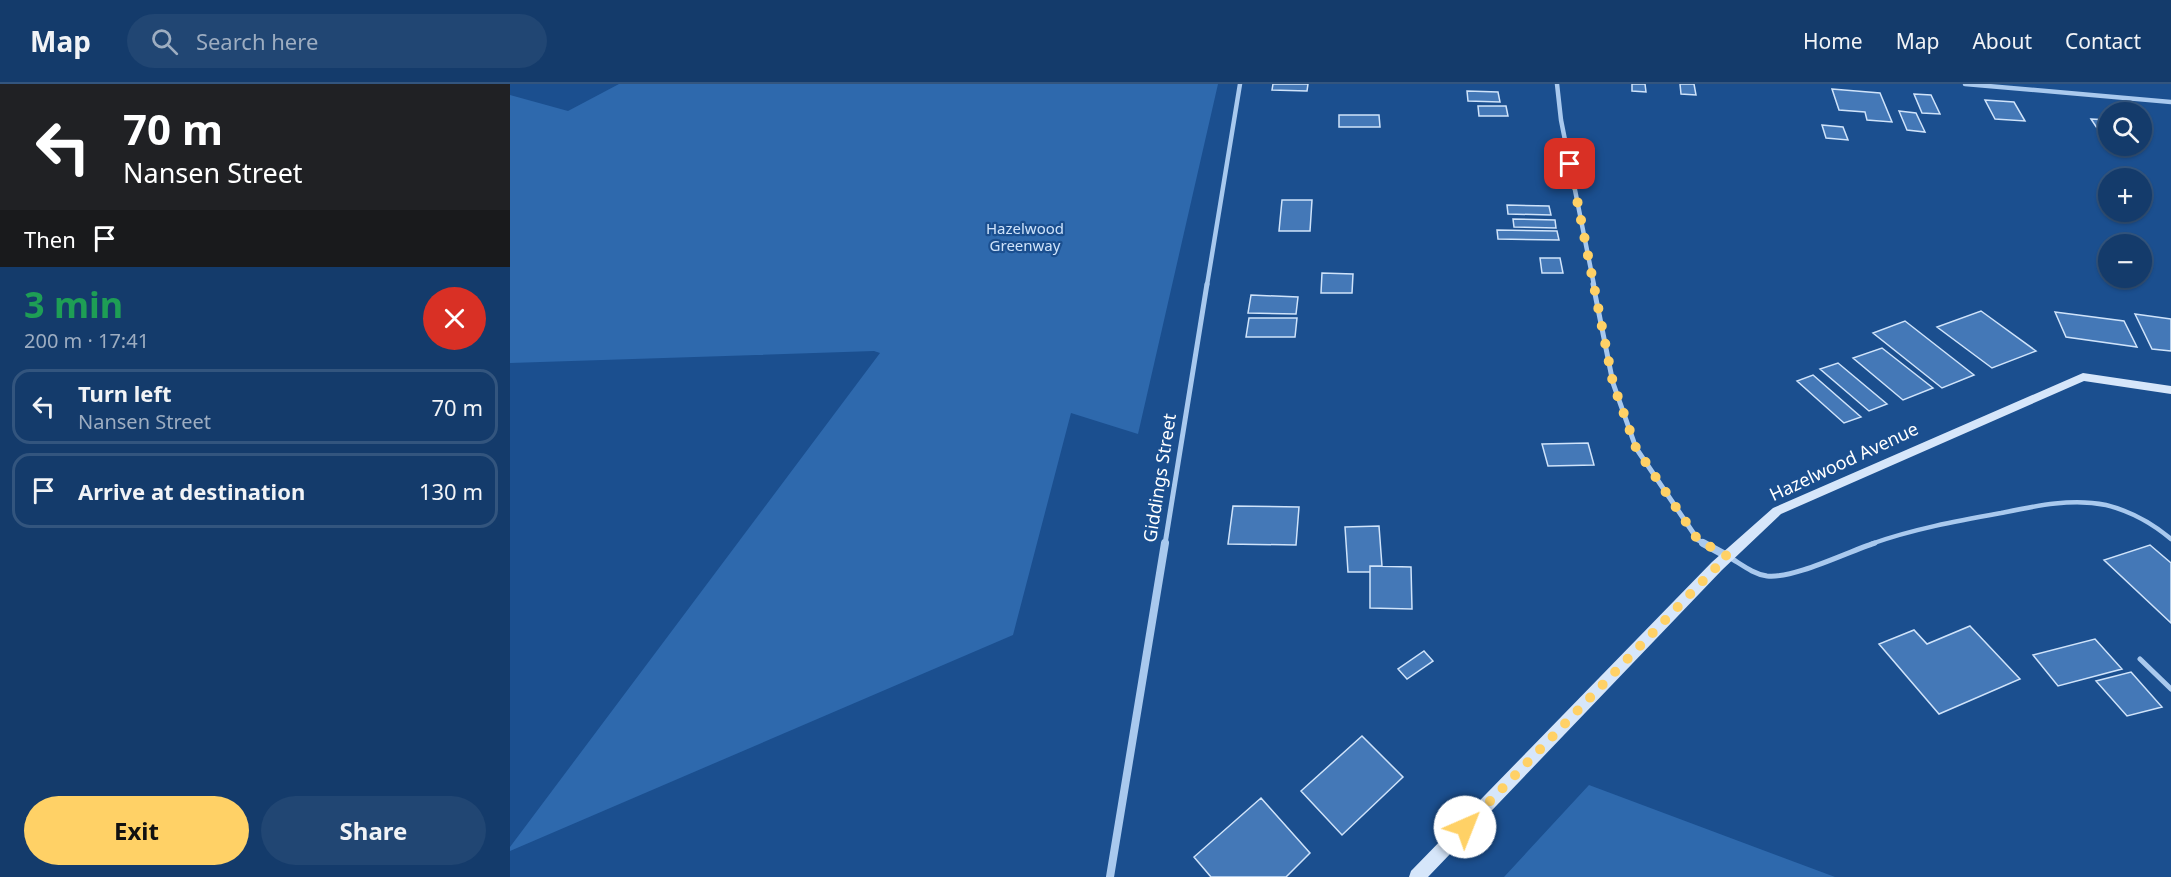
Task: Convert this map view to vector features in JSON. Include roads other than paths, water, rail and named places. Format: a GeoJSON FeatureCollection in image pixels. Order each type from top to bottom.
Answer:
{"type":"FeatureCollection","features":[{"type":"Feature","properties":{"kind":"main road","name":"Hazelwood Avenue"},"geometry":{"type":"LineString","coordinates":[[1417,877],[1727,556],[1777,511],[2083,377],[2171,390]]}},
{"type":"Feature","properties":{"kind":"street","name":"Giddings Street"},"geometry":{"type":"LineString","coordinates":[[1110,877],[1240,84]]}},
{"type":"Feature","properties":{"kind":"street"},"geometry":{"type":"LineString","coordinates":[[1557,84],[1561,120],[1613,383],[1636,448],[1698,540],[1727,556]]}},
{"type":"Feature","properties":{"kind":"street"},"geometry":{"type":"LineString","coordinates":[[1965,84],[2171,102]]}},
{"type":"Feature","properties":{"kind":"lane"},"geometry":{"type":"LineString","coordinates":[[1727,556],[1764,576],[1773,577],[1804,569],[1911,531],[1955,520],[2055,504],[2098,504],[2117,508],[2164,532],[2171,538]]}},
{"type":"Feature","properties":{"kind":"lane"},"geometry":{"type":"LineString","coordinates":[[2140,658],[2171,689]]}},
{"type":"Feature","properties":{"kind":"park label","name":"Hazelwood Greenway"},"geometry":{"type":"Point","coordinates":[1025,238]}}]}
